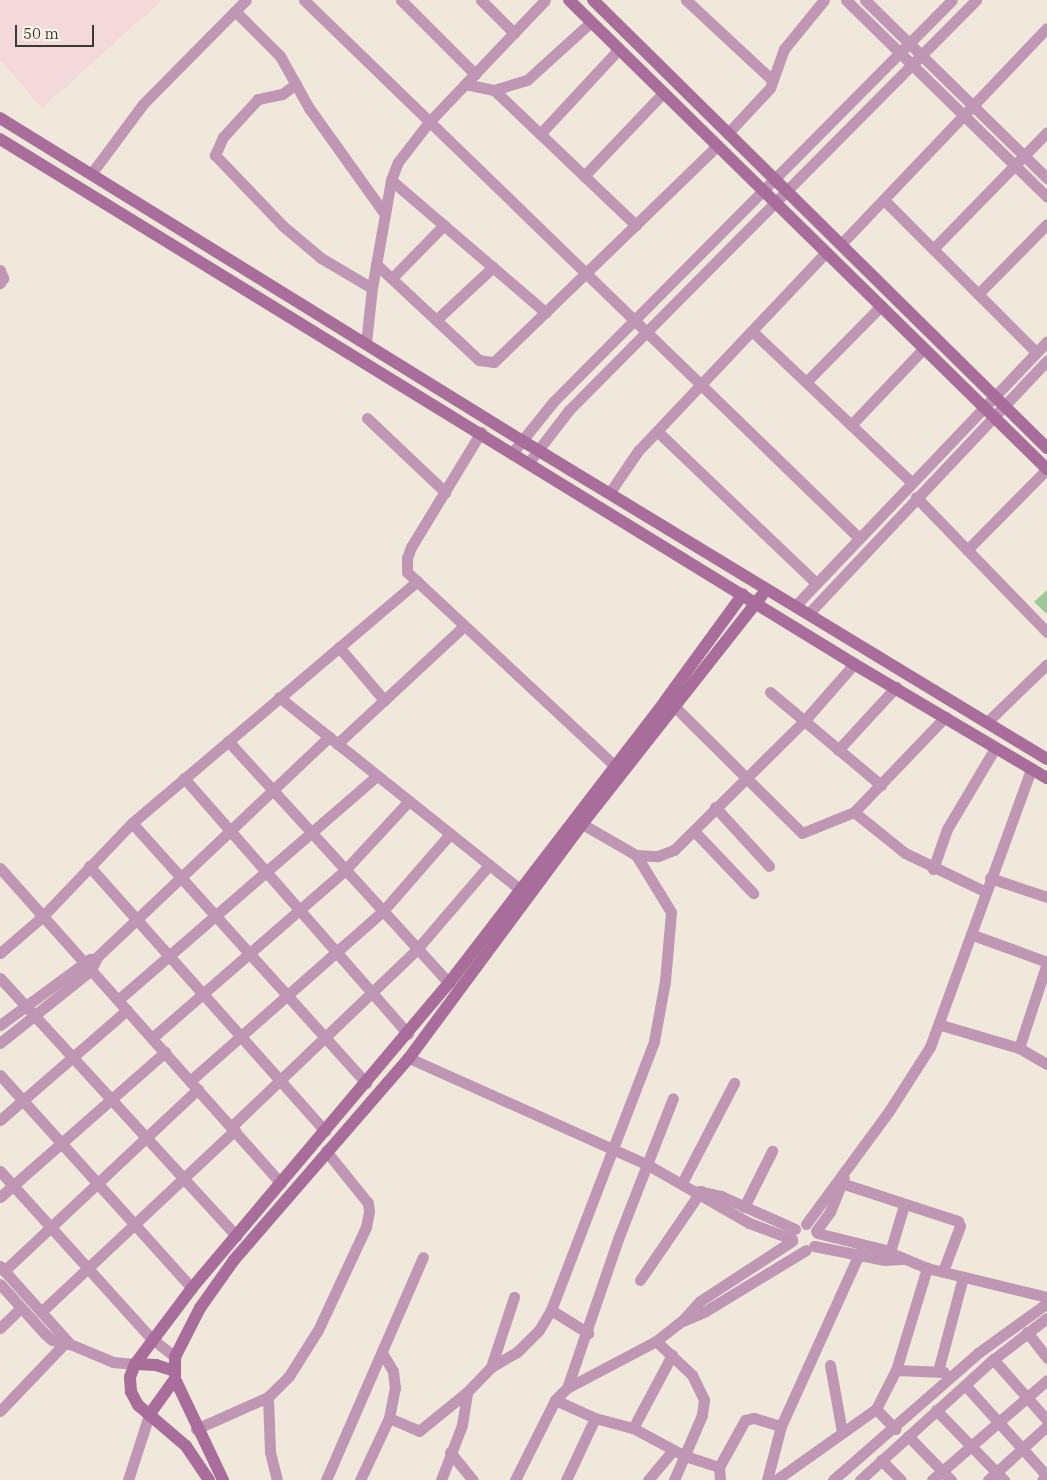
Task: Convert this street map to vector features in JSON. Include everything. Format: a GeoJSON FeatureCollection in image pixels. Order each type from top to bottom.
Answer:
{"type":"FeatureCollection","features":[{"type":"Feature","properties":{"kind":"street"},"geometry":{"type":"LineString","coordinates":[[91,174],[143,104],[246,0]]}},
{"type":"Feature","properties":{"kind":"street"},"geometry":{"type":"LineString","coordinates":[[304,0],[859,538]]}},
{"type":"Feature","properties":{"kind":"street"},"geometry":{"type":"LineString","coordinates":[[401,0],[475,74]]}},
{"type":"Feature","properties":{"kind":"street"},"geometry":{"type":"LineString","coordinates":[[481,0],[514,33]]}},
{"type":"Feature","properties":{"kind":"street"},"geometry":{"type":"LineString","coordinates":[[366,343],[372,288],[391,180],[406,151],[465,84],[546,0]]}},
{"type":"Feature","properties":{"kind":"street"},"geometry":{"type":"LineString","coordinates":[[569,0],[1047,469],[967,550]]}},
{"type":"Feature","properties":{"kind":"street"},"geometry":{"type":"LineString","coordinates":[[593,0],[1047,448]]}},
{"type":"Feature","properties":{"kind":"street"},"geometry":{"type":"LineString","coordinates":[[686,0],[772,80]]}},
{"type":"Feature","properties":{"kind":"street"},"geometry":{"type":"LineString","coordinates":[[728,133],[763,97],[784,49],[824,0]]}},
{"type":"Feature","properties":{"kind":"street"},"geometry":{"type":"LineString","coordinates":[[846,0],[1047,197]]}},
{"type":"Feature","properties":{"kind":"street"},"geometry":{"type":"LineString","coordinates":[[865,0],[1047,178]]}},
{"type":"Feature","properties":{"kind":"street"},"geometry":{"type":"LineString","coordinates":[[513,452],[521,440],[635,320],[952,0]]}},
{"type":"Feature","properties":{"kind":"street"},"geometry":{"type":"LineString","coordinates":[[529,462],[569,410],[976,0]]}},
{"type":"Feature","properties":{"kind":"street"},"geometry":{"type":"LineString","coordinates":[[235,11],[280,56],[309,108],[385,214]]}},
{"type":"Feature","properties":{"kind":"street"},"geometry":{"type":"LineString","coordinates":[[465,84],[494,90],[527,80],[591,22]]}},
{"type":"Feature","properties":{"kind":"street"},"geometry":{"type":"LineString","coordinates":[[841,244],[1046,30]]}},
{"type":"Feature","properties":{"kind":"street"},"geometry":{"type":"LineString","coordinates":[[540,134],[619,49]]}},
{"type":"Feature","properties":{"kind":"street"},"geometry":{"type":"LineString","coordinates":[[296,84],[282,94],[258,99],[223,137],[215,155],[290,233],[321,258],[372,288]]}},
{"type":"Feature","properties":{"kind":"street"},"geometry":{"type":"LineString","coordinates":[[494,90],[636,225]]}},
{"type":"Feature","properties":{"kind":"street"},"geometry":{"type":"LineString","coordinates":[[584,176],[663,93]]}},
{"type":"Feature","properties":{"kind":"street"},"geometry":{"type":"LineString","coordinates":[[0,118],[537,450],[610,492],[1047,758]]}},
{"type":"Feature","properties":{"kind":"street"},"geometry":{"type":"LineString","coordinates":[[933,249],[1047,132]]}},
{"type":"Feature","properties":{"kind":"street"},"geometry":{"type":"LineString","coordinates":[[2,143],[481,432],[854,664],[896,687],[1047,778]]}},
{"type":"Feature","properties":{"kind":"street"},"geometry":{"type":"LineString","coordinates":[[376,264],[393,277],[480,360],[489,363],[498,360],[717,146]]}},
{"type":"Feature","properties":{"kind":"street"},"geometry":{"type":"LineString","coordinates":[[391,180],[546,313]]}},
{"type":"Feature","properties":{"kind":"street"},"geometry":{"type":"LineString","coordinates":[[884,200],[1036,352]]}},
{"type":"Feature","properties":{"kind":"street"},"geometry":{"type":"LineString","coordinates":[[978,294],[1047,224]]}},
{"type":"Feature","properties":{"kind":"street"},"geometry":{"type":"LineString","coordinates":[[393,277],[444,225]]}},
{"type":"Feature","properties":{"kind":"street"},"geometry":{"type":"LineString","coordinates":[[610,492],[638,451],[826,252]]}},
{"type":"Feature","properties":{"kind":"street"},"geometry":{"type":"LineString","coordinates":[[436,320],[493,267]]}},
{"type":"Feature","properties":{"kind":"street"},"geometry":{"type":"LineString","coordinates":[[0,270],[3,278],[0,283]]}},
{"type":"Feature","properties":{"kind":"street"},"geometry":{"type":"LineString","coordinates":[[806,382],[881,306]]}},
{"type":"Feature","properties":{"kind":"street"},"geometry":{"type":"LineString","coordinates":[[752,330],[911,482]]}},
{"type":"Feature","properties":{"kind":"street"},"geometry":{"type":"LineString","coordinates":[[809,613],[992,415],[998,400],[1047,341]]}},
{"type":"Feature","properties":{"kind":"street"},"geometry":{"type":"LineString","coordinates":[[851,425],[924,348]]}},
{"type":"Feature","properties":{"kind":"street"},"geometry":{"type":"LineString","coordinates":[[796,605],[983,406],[998,400],[1046,362]]}},
{"type":"Feature","properties":{"kind":"street"},"geometry":{"type":"LineString","coordinates":[[367,418],[445,492]]}},
{"type":"Feature","properties":{"kind":"street"},"geometry":{"type":"LineString","coordinates":[[657,430],[816,584]]}},
{"type":"Feature","properties":{"kind":"street"},"geometry":{"type":"LineString","coordinates":[[481,432],[407,558],[407,572],[615,766]]}},
{"type":"Feature","properties":{"kind":"street"},"geometry":{"type":"LineString","coordinates":[[916,497],[1047,632]]}},
{"type":"Feature","properties":{"kind":"street"},"geometry":{"type":"LineString","coordinates":[[0,953],[43,916],[132,822],[417,581]]}},
{"type":"Feature","properties":{"kind":"street"},"geometry":{"type":"LineString","coordinates":[[209,1480],[186,1446],[138,1405],[131,1392],[130,1377],[135,1364],[151,1338],[526,894],[676,708],[767,588]]}},
{"type":"Feature","properties":{"kind":"street"},"geometry":{"type":"LineString","coordinates":[[223,1480],[196,1429],[174,1375],[175,1356],[200,1308],[234,1260],[326,1151],[409,1058],[615,766],[743,594]]}},
{"type":"Feature","properties":{"kind":"street"},"geometry":{"type":"LineString","coordinates":[[0,1043],[91,970],[97,957],[272,789],[384,700],[464,626]]}},
{"type":"Feature","properties":{"kind":"street"},"geometry":{"type":"LineString","coordinates":[[339,647],[384,700]]}},
{"type":"Feature","properties":{"kind":"street"},"geometry":{"type":"LineString","coordinates":[[636,855],[658,856],[674,850],[715,807],[804,721],[854,664]]}},
{"type":"Feature","properties":{"kind":"street"},"geometry":{"type":"LineString","coordinates":[[987,722],[1047,664]]}},
{"type":"Feature","properties":{"kind":"street"},"geometry":{"type":"LineString","coordinates":[[838,750],[896,687]]}},
{"type":"Feature","properties":{"kind":"street"},"geometry":{"type":"LineString","coordinates":[[770,692],[881,785]]}},
{"type":"Feature","properties":{"kind":"street"},"geometry":{"type":"LineString","coordinates":[[279,698],[526,894]]}},
{"type":"Feature","properties":{"kind":"street"},"geometry":{"type":"LineString","coordinates":[[676,708],[744,779],[802,833],[854,812],[945,717]]}},
{"type":"Feature","properties":{"kind":"street"},"geometry":{"type":"LineString","coordinates":[[228,741],[449,983]]}},
{"type":"Feature","properties":{"kind":"street"},"geometry":{"type":"LineString","coordinates":[[933,869],[947,830],[995,748]]}},
{"type":"Feature","properties":{"kind":"street"},"geometry":{"type":"LineString","coordinates":[[515,1480],[555,1400],[567,1388],[656,1341],[682,1321],[700,1301],[793,1236],[813,1230],[830,1212],[846,1172],[916,1072],[941,1024],[973,935],[984,891],[1031,769]]}},
{"type":"Feature","properties":{"kind":"street"},"geometry":{"type":"LineString","coordinates":[[118,1000],[377,776]]}},
{"type":"Feature","properties":{"kind":"street"},"geometry":{"type":"LineString","coordinates":[[184,778],[408,1034]]}},
{"type":"Feature","properties":{"kind":"street"},"geometry":{"type":"LineString","coordinates":[[152,1038],[345,870],[409,801]]}},
{"type":"Feature","properties":{"kind":"street"},"geometry":{"type":"LineString","coordinates":[[715,807],[769,866]]}},
{"type":"Feature","properties":{"kind":"street"},"geometry":{"type":"LineString","coordinates":[[854,812],[886,840],[933,869],[984,891]]}},
{"type":"Feature","properties":{"kind":"street"},"geometry":{"type":"LineString","coordinates":[[132,822],[366,1083]]}},
{"type":"Feature","properties":{"kind":"street"},"geometry":{"type":"LineString","coordinates":[[389,1418],[419,1431],[467,1392],[491,1367],[517,1352],[539,1330],[551,1310],[654,1041],[670,920],[668,903],[636,855],[582,824]]}},
{"type":"Feature","properties":{"kind":"street"},"geometry":{"type":"LineString","coordinates":[[694,831],[753,893]]}},
{"type":"Feature","properties":{"kind":"street"},"geometry":{"type":"LineString","coordinates":[[67,1343],[2,1269],[51,1228],[146,1138],[241,1036],[383,911],[450,834]]}},
{"type":"Feature","properties":{"kind":"street"},"geometry":{"type":"LineString","coordinates":[[41,1312],[183,1178],[280,1080],[417,948],[489,865]]}},
{"type":"Feature","properties":{"kind":"street"},"geometry":{"type":"LineString","coordinates":[[89,866],[325,1131]]}},
{"type":"Feature","properties":{"kind":"street"},"geometry":{"type":"LineString","coordinates":[[2,875],[43,916],[281,1182]]}},
{"type":"Feature","properties":{"kind":"street"},"geometry":{"type":"LineString","coordinates":[[990,878],[1047,897]]}},
{"type":"Feature","properties":{"kind":"street"},"geometry":{"type":"LineString","coordinates":[[973,935],[1047,962],[1019,1048]]}},
{"type":"Feature","properties":{"kind":"street"},"geometry":{"type":"LineString","coordinates":[[0,1025],[83,961],[97,957]]}},
{"type":"Feature","properties":{"kind":"street"},"geometry":{"type":"LineString","coordinates":[[0,978],[236,1236]]}},
{"type":"Feature","properties":{"kind":"street"},"geometry":{"type":"LineString","coordinates":[[0,1120],[127,1010]]}},
{"type":"Feature","properties":{"kind":"street"},"geometry":{"type":"LineString","coordinates":[[941,1024],[1019,1048],[1047,1063]]}},
{"type":"Feature","properties":{"kind":"street"},"geometry":{"type":"LineString","coordinates":[[0,1197],[165,1052]]}},
{"type":"Feature","properties":{"kind":"street"},"geometry":{"type":"LineString","coordinates":[[409,1058],[648,1165],[749,1223],[793,1236]]}},
{"type":"Feature","properties":{"kind":"street"},"geometry":{"type":"LineString","coordinates":[[0,1076],[192,1288]]}},
{"type":"Feature","properties":{"kind":"street"},"geometry":{"type":"LineString","coordinates":[[682,1183],[734,1083]]}},
{"type":"Feature","properties":{"kind":"street"},"geometry":{"type":"LineString","coordinates":[[567,1388],[588,1333],[618,1239],[673,1098]]}},
{"type":"Feature","properties":{"kind":"street"},"geometry":{"type":"LineString","coordinates":[[196,1429],[268,1397],[307,1350],[366,1227],[368,1203],[326,1151]]}},
{"type":"Feature","properties":{"kind":"street"},"geometry":{"type":"LineString","coordinates":[[744,1207],[772,1151]]}},
{"type":"Feature","properties":{"kind":"street"},"geometry":{"type":"LineString","coordinates":[[0,1171],[151,1338],[175,1356]]}},
{"type":"Feature","properties":{"kind":"street"},"geometry":{"type":"LineString","coordinates":[[840,1183],[904,1205],[955,1219],[960,1224],[943,1271]]}},
{"type":"Feature","properties":{"kind":"street"},"geometry":{"type":"LineString","coordinates":[[698,1192],[744,1207],[793,1236],[795,1246],[859,1254],[885,1260],[902,1259]]}},
{"type":"Feature","properties":{"kind":"street"},"geometry":{"type":"LineString","coordinates":[[640,1280],[698,1192]]}},
{"type":"Feature","properties":{"kind":"street"},"geometry":{"type":"LineString","coordinates":[[890,1252],[904,1205]]}},
{"type":"Feature","properties":{"kind":"street"},"geometry":{"type":"LineString","coordinates":[[682,1321],[704,1312],[810,1248],[813,1230]]}},
{"type":"Feature","properties":{"kind":"street"},"geometry":{"type":"LineString","coordinates":[[813,1230],[890,1252],[902,1259],[927,1268],[1047,1297]]}},
{"type":"Feature","properties":{"kind":"street"},"geometry":{"type":"LineString","coordinates":[[767,1480],[780,1426],[859,1254]]}},
{"type":"Feature","properties":{"kind":"street"},"geometry":{"type":"LineString","coordinates":[[326,1480],[423,1257]]}},
{"type":"Feature","properties":{"kind":"street"},"geometry":{"type":"LineString","coordinates":[[776,1480],[876,1409],[896,1370],[927,1268]]}},
{"type":"Feature","properties":{"kind":"street"},"geometry":{"type":"LineString","coordinates":[[938,1372],[963,1277]]}},
{"type":"Feature","properties":{"kind":"street"},"geometry":{"type":"LineString","coordinates":[[0,1284],[45,1334],[113,1362],[156,1365],[174,1375]]}},
{"type":"Feature","properties":{"kind":"street"},"geometry":{"type":"LineString","coordinates":[[491,1367],[514,1297]]}},
{"type":"Feature","properties":{"kind":"street"},"geometry":{"type":"LineString","coordinates":[[833,1480],[895,1429],[954,1374],[1047,1303]]}},
{"type":"Feature","properties":{"kind":"street"},"geometry":{"type":"LineString","coordinates":[[0,1328],[21,1308]]}},
{"type":"Feature","properties":{"kind":"street"},"geometry":{"type":"LineString","coordinates":[[551,1310],[588,1333]]}},
{"type":"Feature","properties":{"kind":"street"},"geometry":{"type":"LineString","coordinates":[[860,1480],[993,1359],[1047,1318]]}},
{"type":"Feature","properties":{"kind":"street"},"geometry":{"type":"LineString","coordinates":[[1027,1332],[1047,1358]]}},
{"type":"Feature","properties":{"kind":"street"},"geometry":{"type":"LineString","coordinates":[[656,1341],[696,1380],[704,1400],[685,1456],[674,1480]]}},
{"type":"Feature","properties":{"kind":"street"},"geometry":{"type":"LineString","coordinates":[[0,1411],[67,1343]]}},
{"type":"Feature","properties":{"kind":"street"},"geometry":{"type":"LineString","coordinates":[[360,1480],[389,1418],[395,1378],[382,1353]]}},
{"type":"Feature","properties":{"kind":"street"},"geometry":{"type":"LineString","coordinates":[[633,1428],[672,1355]]}},
{"type":"Feature","properties":{"kind":"street"},"geometry":{"type":"LineString","coordinates":[[993,1359],[1047,1420]]}},
{"type":"Feature","properties":{"kind":"street"},"geometry":{"type":"LineString","coordinates":[[830,1365],[842,1432]]}},
{"type":"Feature","properties":{"kind":"street"},"geometry":{"type":"LineString","coordinates":[[896,1370],[954,1374]]}},
{"type":"Feature","properties":{"kind":"street"},"geometry":{"type":"LineString","coordinates":[[128,1480],[149,1415],[174,1375]]}},
{"type":"Feature","properties":{"kind":"street"},"geometry":{"type":"LineString","coordinates":[[932,1480],[1047,1380]]}},
{"type":"Feature","properties":{"kind":"street"},"geometry":{"type":"LineString","coordinates":[[965,1385],[1047,1476],[1042,1480]]}},
{"type":"Feature","properties":{"kind":"street"},"geometry":{"type":"LineString","coordinates":[[441,1480],[462,1424],[467,1392]]}},
{"type":"Feature","properties":{"kind":"street"},"geometry":{"type":"LineString","coordinates":[[268,1397],[270,1452],[278,1480]]}},
{"type":"Feature","properties":{"kind":"street"},"geometry":{"type":"LineString","coordinates":[[555,1400],[594,1418],[633,1428],[685,1456],[719,1467]]}},
{"type":"Feature","properties":{"kind":"street"},"geometry":{"type":"LineString","coordinates":[[876,1409],[895,1429]]}},
{"type":"Feature","properties":{"kind":"street"},"geometry":{"type":"LineString","coordinates":[[936,1410],[971,1446],[997,1477],[1022,1449],[1047,1426]]}},
{"type":"Feature","properties":{"kind":"street"},"geometry":{"type":"LineString","coordinates":[[566,1480],[594,1418]]}},
{"type":"Feature","properties":{"kind":"street"},"geometry":{"type":"LineString","coordinates":[[720,1480],[719,1467],[745,1420],[754,1418],[780,1426]]}},
{"type":"Feature","properties":{"kind":"street"},"geometry":{"type":"LineString","coordinates":[[908,1436],[951,1480]]}},
{"type":"Feature","properties":{"kind":"street"},"geometry":{"type":"LineString","coordinates":[[648,1480],[673,1450]]}},
{"type":"Feature","properties":{"kind":"street"},"geometry":{"type":"LineString","coordinates":[[450,1452],[472,1480]]}},
{"type":"Feature","properties":{"kind":"street"},"geometry":{"type":"LineString","coordinates":[[881,1460],[901,1480]]}},
{"type":"Feature","properties":{"kind":"shaded area"},"geometry":{"type":"Polygon","coordinates":[[[0,0],[162,0],[42,108],[0,60],[0,0]]]}},
{"type":"Feature","properties":{"kind":"green space"},"geometry":{"type":"Polygon","coordinates":[[[1047,590],[1047,614],[1034,602],[1047,590]]]}}]}
